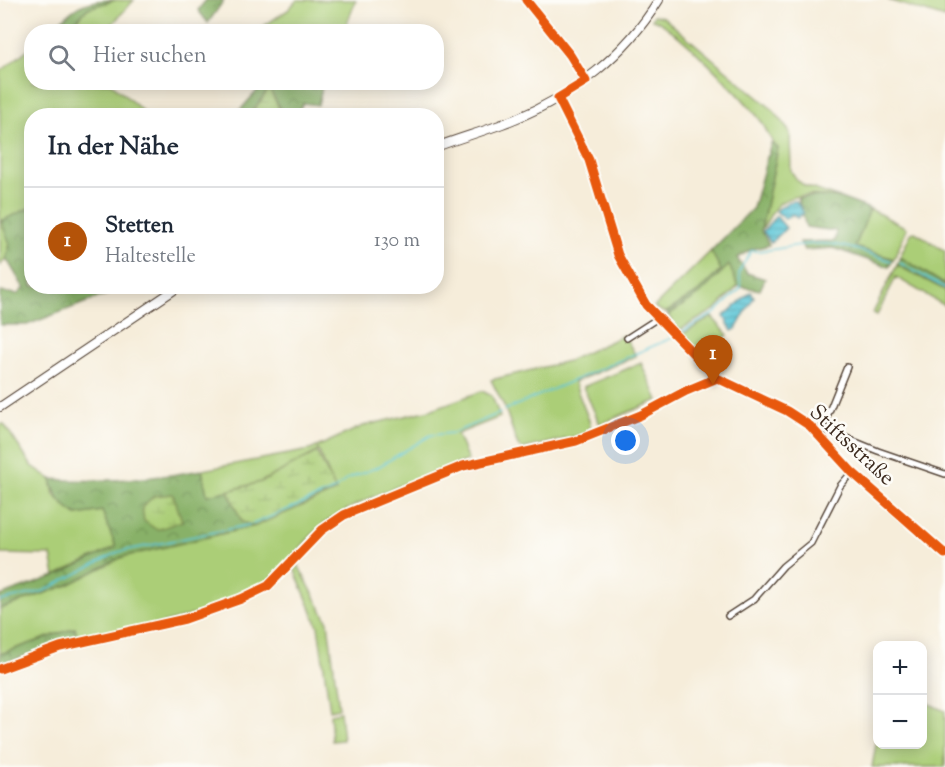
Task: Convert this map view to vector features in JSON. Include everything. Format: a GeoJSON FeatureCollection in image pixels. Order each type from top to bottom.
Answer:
{"type":"FeatureCollection","features":[{"type":"Feature","properties":{"kind":"street"},"geometry":{"type":"LineString","coordinates":[[526,0],[570,55],[586,81]]}},
{"type":"Feature","properties":{"kind":"street"},"geometry":{"type":"LineString","coordinates":[[444,144],[515,119],[586,81],[623,45],[659,0]]}},
{"type":"Feature","properties":{"kind":"street","name":"Stiftsstraße"},"geometry":{"type":"LineString","coordinates":[[558,98],[588,160],[618,255],[646,305],[717,378],[788,411],[819,431],[852,472],[945,554]]}},
{"type":"Feature","properties":{"kind":"street"},"geometry":{"type":"LineString","coordinates":[[0,407],[168,294]]}},
{"type":"Feature","properties":{"kind":"street"},"geometry":{"type":"LineString","coordinates":[[627,338],[658,318]]}},
{"type":"Feature","properties":{"kind":"street"},"geometry":{"type":"LineString","coordinates":[[846,367],[819,431],[945,474]]}},
{"type":"Feature","properties":{"kind":"street"},"geometry":{"type":"LineString","coordinates":[[0,669],[60,647],[185,619],[220,607],[268,586],[322,530],[344,515],[463,466],[485,459],[554,447],[592,435],[641,415],[686,391],[717,378]]}},
{"type":"Feature","properties":{"kind":"street"},"geometry":{"type":"LineString","coordinates":[[728,616],[754,598],[783,566],[811,543],[840,486],[852,472]]}},
{"type":"Feature","properties":{"kind":"green space"},"geometry":{"type":"Polygon","coordinates":[[[103,0],[115,0],[88,8],[73,24],[57,24],[78,7],[103,0]]]}},
{"type":"Feature","properties":{"kind":"green space"},"geometry":{"type":"Polygon","coordinates":[[[115,0],[134,0],[112,24],[73,24],[88,8],[115,0]]]}},
{"type":"Feature","properties":{"kind":"green space"},"geometry":{"type":"Polygon","coordinates":[[[206,0],[224,0],[208,23],[198,10],[206,0]]]}},
{"type":"Feature","properties":{"kind":"green space"},"geometry":{"type":"Polygon","coordinates":[[[297,0],[356,0],[347,24],[267,24],[288,10],[297,0]]]}},
{"type":"Feature","properties":{"kind":"green space"},"geometry":{"type":"Polygon","coordinates":[[[888,0],[945,0],[945,18],[888,0]]]}},
{"type":"Feature","properties":{"kind":"green space"},"geometry":{"type":"Polygon","coordinates":[[[654,15],[663,17],[772,109],[790,133],[791,171],[797,180],[805,186],[843,199],[808,195],[783,201],[761,230],[778,148],[761,121],[741,98],[692,48],[676,34],[652,19],[654,15]]]}},
{"type":"Feature","properties":{"kind":"green space"},"geometry":{"type":"Polygon","coordinates":[[[24,52],[24,90],[119,90],[139,108],[24,108],[24,216],[6,258],[0,266],[0,72],[24,52]]]}},
{"type":"Feature","properties":{"kind":"green space"},"geometry":{"type":"Polygon","coordinates":[[[258,90],[268,90],[255,108],[242,108],[258,90]]]}},
{"type":"Feature","properties":{"kind":"green space"},"geometry":{"type":"Polygon","coordinates":[[[270,90],[321,90],[318,105],[303,103],[300,108],[280,108],[270,90]]]}},
{"type":"Feature","properties":{"kind":"green space"},"geometry":{"type":"Polygon","coordinates":[[[270,90],[279,108],[255,108],[270,90]]]}},
{"type":"Feature","properties":{"kind":"green space"},"geometry":{"type":"Polygon","coordinates":[[[771,143],[778,148],[761,230],[769,245],[750,250],[737,258],[747,273],[765,279],[760,290],[738,286],[729,265],[700,294],[668,315],[667,312],[698,292],[721,270],[711,251],[753,208],[771,143]]]}},
{"type":"Feature","properties":{"kind":"green space"},"geometry":{"type":"Polygon","coordinates":[[[823,196],[843,199],[870,209],[855,247],[894,259],[889,267],[833,248],[804,250],[800,242],[835,241],[836,231],[806,227],[798,198],[823,196]]]}},
{"type":"Feature","properties":{"kind":"green space"},"geometry":{"type":"Polygon","coordinates":[[[870,209],[907,228],[894,259],[855,247],[870,209]]]}},
{"type":"Feature","properties":{"kind":"green space"},"geometry":{"type":"Polygon","coordinates":[[[24,210],[24,288],[6,258],[10,244],[1,221],[24,210]]]}},
{"type":"Feature","properties":{"kind":"green space"},"geometry":{"type":"Polygon","coordinates":[[[915,232],[945,251],[945,285],[900,257],[911,233],[915,232]]]}},
{"type":"Feature","properties":{"kind":"green space"},"geometry":{"type":"Polygon","coordinates":[[[711,251],[721,270],[698,292],[665,313],[654,307],[711,251]]]}},
{"type":"Feature","properties":{"kind":"green space"},"geometry":{"type":"Polygon","coordinates":[[[900,257],[945,285],[945,290],[897,265],[900,257]]]}},
{"type":"Feature","properties":{"kind":"green space"},"geometry":{"type":"Polygon","coordinates":[[[729,264],[738,286],[716,309],[678,331],[668,315],[700,294],[729,264]]]}},
{"type":"Feature","properties":{"kind":"green space"},"geometry":{"type":"Polygon","coordinates":[[[897,265],[945,290],[945,306],[896,277],[877,315],[873,313],[897,265]]]}},
{"type":"Feature","properties":{"kind":"green space"},"geometry":{"type":"Polygon","coordinates":[[[24,288],[24,294],[108,294],[27,325],[0,325],[0,292],[18,294],[24,288]]]}},
{"type":"Feature","properties":{"kind":"green space"},"geometry":{"type":"Polygon","coordinates":[[[712,317],[728,335],[699,356],[679,336],[712,317]]]}},
{"type":"Feature","properties":{"kind":"green space"},"geometry":{"type":"Polygon","coordinates":[[[624,335],[636,356],[574,382],[590,423],[587,434],[522,449],[518,446],[505,408],[491,380],[568,361],[624,335]]]}},
{"type":"Feature","properties":{"kind":"green space"},"geometry":{"type":"Polygon","coordinates":[[[641,363],[658,400],[600,424],[583,387],[641,363]]]}},
{"type":"Feature","properties":{"kind":"green space"},"geometry":{"type":"Polygon","coordinates":[[[482,391],[492,396],[500,417],[457,434],[468,460],[382,493],[334,517],[317,530],[280,571],[253,590],[231,601],[179,619],[124,632],[77,638],[75,628],[0,654],[0,609],[68,585],[122,557],[255,526],[336,491],[318,449],[317,452],[261,482],[207,496],[202,470],[310,450],[363,426],[430,410],[482,391]]]}},
{"type":"Feature","properties":{"kind":"green space"},"geometry":{"type":"Polygon","coordinates":[[[0,424],[4,424],[31,465],[51,479],[54,495],[77,515],[102,511],[116,547],[55,576],[51,555],[0,554],[0,424]]]}},
{"type":"Feature","properties":{"kind":"green space"},"geometry":{"type":"Polygon","coordinates":[[[317,452],[336,491],[255,526],[242,522],[228,491],[261,482],[317,452]]]}},
{"type":"Feature","properties":{"kind":"green space"},"geometry":{"type":"Polygon","coordinates":[[[202,470],[207,495],[228,491],[242,522],[255,526],[122,557],[68,585],[0,609],[0,596],[55,576],[116,547],[102,511],[77,515],[60,500],[54,491],[51,479],[89,481],[127,479],[202,470]]]}},
{"type":"Feature","properties":{"kind":"green space"},"geometry":{"type":"Polygon","coordinates":[[[173,494],[182,521],[157,530],[144,521],[142,507],[154,496],[173,494]]]}},
{"type":"Feature","properties":{"kind":"green space"},"geometry":{"type":"Polygon","coordinates":[[[297,563],[328,622],[339,708],[330,710],[318,626],[295,571],[297,563]]]}},
{"type":"Feature","properties":{"kind":"green space"},"geometry":{"type":"Polygon","coordinates":[[[75,628],[77,638],[0,665],[0,654],[75,628]]]}},
{"type":"Feature","properties":{"kind":"green space"},"geometry":{"type":"Polygon","coordinates":[[[927,703],[945,711],[945,767],[872,767],[875,749],[927,749],[927,703]]]}},
{"type":"Feature","properties":{"kind":"green space"},"geometry":{"type":"Polygon","coordinates":[[[340,712],[343,740],[332,741],[330,714],[340,712]]]}},
{"type":"Feature","properties":{"kind":"water"},"geometry":{"type":"Polygon","coordinates":[[[796,201],[804,213],[797,218],[792,214],[785,219],[776,211],[788,202],[796,201]]]}},
{"type":"Feature","properties":{"kind":"water"},"geometry":{"type":"Polygon","coordinates":[[[776,216],[786,228],[771,243],[763,231],[776,216]]]}},
{"type":"Feature","properties":{"kind":"water"},"geometry":{"type":"Polygon","coordinates":[[[751,292],[754,297],[736,329],[732,331],[724,316],[751,292]]]}},
{"type":"Feature","properties":{"kind":"waterway"},"geometry":{"type":"LineString","coordinates":[[678,334],[715,313],[741,288],[739,272],[751,251],[819,243],[852,248],[891,261]]}},
{"type":"Feature","properties":{"kind":"waterway"},"geometry":{"type":"LineString","coordinates":[[900,263],[945,288]]}},
{"type":"Feature","properties":{"kind":"waterway"},"geometry":{"type":"LineString","coordinates":[[505,410],[674,337]]}},
{"type":"Feature","properties":{"kind":"waterway"},"geometry":{"type":"LineString","coordinates":[[0,601],[44,591],[118,552],[253,524],[334,490],[347,479],[378,467],[431,435],[453,433],[500,413]]}},
{"type":"Feature","properties":{"kind":"cycle path"},"geometry":{"type":"LineString","coordinates":[[526,0],[570,55],[586,81],[558,98],[589,160],[618,255],[646,305],[717,378],[787,411],[810,426],[852,472],[945,554]]}},
{"type":"Feature","properties":{"kind":"cycle path"},"geometry":{"type":"LineString","coordinates":[[0,669],[60,647],[185,619],[241,599],[268,586],[322,530],[344,515],[463,466],[576,441],[641,415],[686,391],[717,378]]}},
{"type":"Feature","properties":{"kind":"place","name":"Stetten"},"geometry":{"type":"Point","coordinates":[713,385]}}]}
